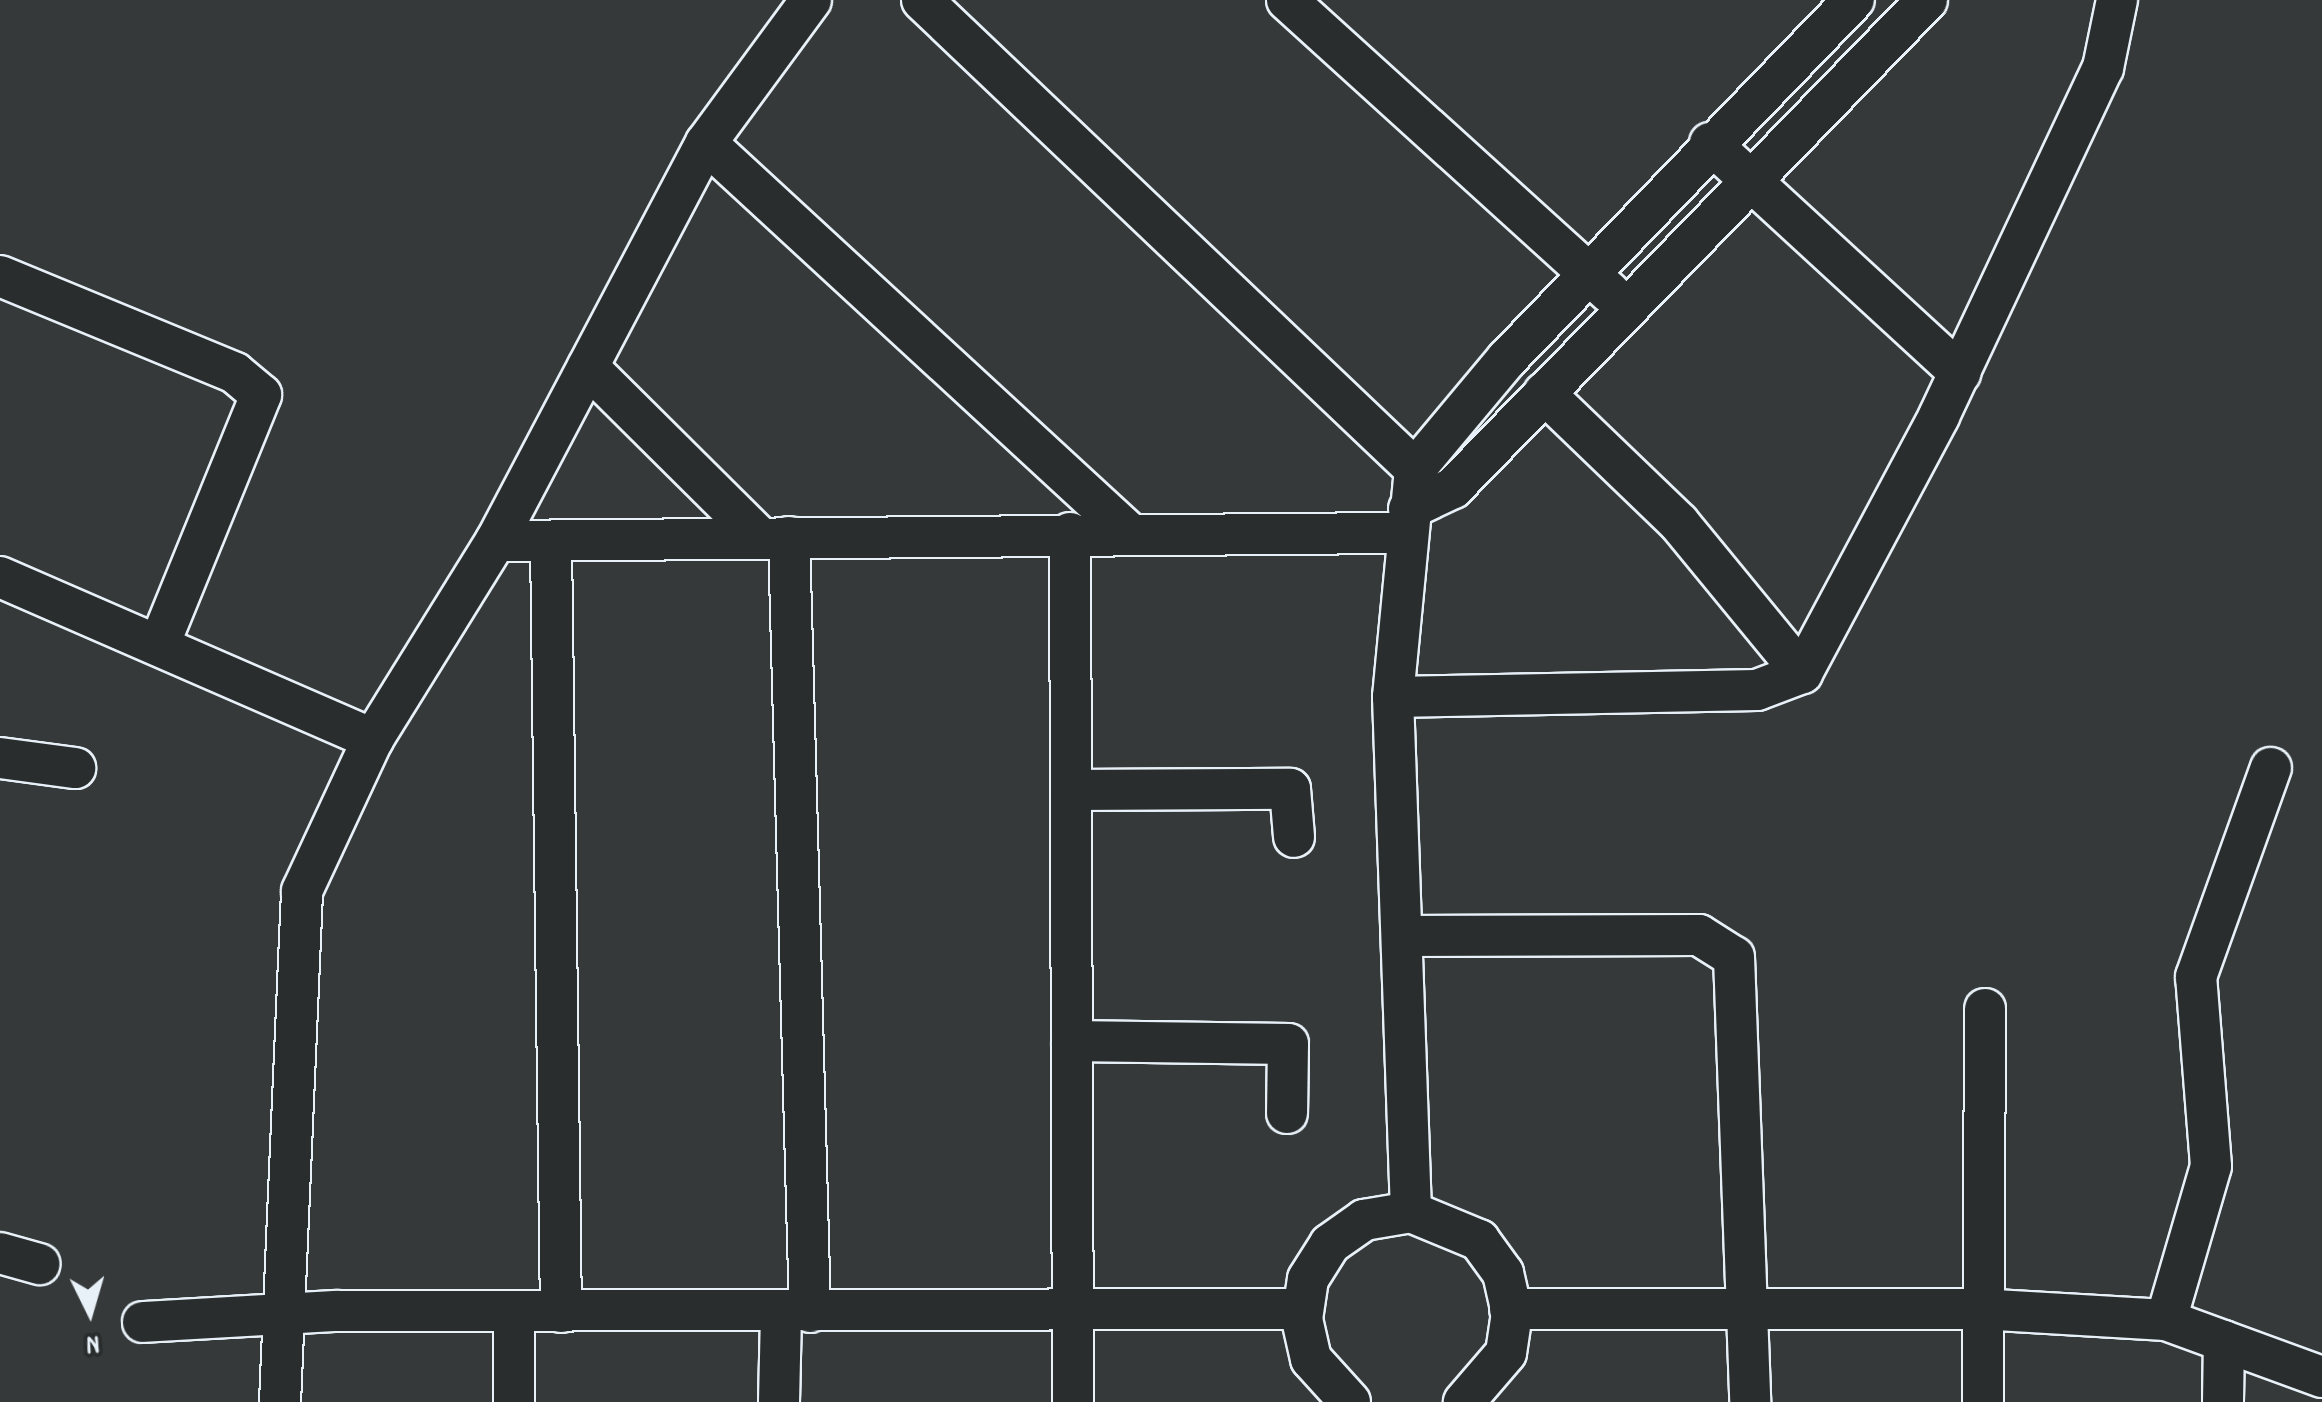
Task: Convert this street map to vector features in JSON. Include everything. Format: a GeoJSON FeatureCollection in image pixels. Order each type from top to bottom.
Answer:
{"type":"FeatureCollection","features":[{"type":"Feature","properties":{"kind":"street"},"geometry":{"type":"LineString","coordinates":[[280,1402],[280,1315],[302,891],[373,738],[496,541],[706,143],[810,0]]}},
{"type":"Feature","properties":{"kind":"street"},"geometry":{"type":"LineString","coordinates":[[922,0],[1415,469]]}},
{"type":"Feature","properties":{"kind":"street"},"geometry":{"type":"LineString","coordinates":[[1287,0],[1626,310]]}},
{"type":"Feature","properties":{"kind":"street"},"geometry":{"type":"LineString","coordinates":[[1412,1212],[1393,697],[1406,521],[1415,469],[1710,143],[1854,0]]}},
{"type":"Feature","properties":{"kind":"street"},"geometry":{"type":"LineString","coordinates":[[496,541],[1128,532],[1406,521],[1453,488],[1927,0]]}},
{"type":"Feature","properties":{"kind":"street"},"geometry":{"type":"LineString","coordinates":[[1393,697],[1757,690],[1802,673],[1960,372],[2103,68],[2117,0]]}},
{"type":"Feature","properties":{"kind":"street"},"geometry":{"type":"LineString","coordinates":[[706,143],[1128,532]]}},
{"type":"Feature","properties":{"kind":"street"},"geometry":{"type":"LineString","coordinates":[[1710,143],[1960,372]]}},
{"type":"Feature","properties":{"kind":"street"},"geometry":{"type":"LineString","coordinates":[[0,276],[235,373],[262,395],[160,642]]}},
{"type":"Feature","properties":{"kind":"street"},"geometry":{"type":"LineString","coordinates":[[588,367],[774,537],[795,1312],[779,1402]]}},
{"type":"Feature","properties":{"kind":"street"},"geometry":{"type":"LineString","coordinates":[[1544,394],[1679,523],[1802,673]]}},
{"type":"Feature","properties":{"kind":"street"},"geometry":{"type":"LineString","coordinates":[[1070,533],[1073,1402]]}},
{"type":"Feature","properties":{"kind":"street"},"geometry":{"type":"LineString","coordinates":[[551,541],[560,1312]]}},
{"type":"Feature","properties":{"kind":"street"},"geometry":{"type":"LineString","coordinates":[[0,577],[160,642],[373,738]]}},
{"type":"Feature","properties":{"kind":"street"},"geometry":{"type":"LineString","coordinates":[[0,758],[74,768]]}},
{"type":"Feature","properties":{"kind":"street"},"geometry":{"type":"LineString","coordinates":[[2166,1320],[2209,1186],[2209,1059],[2193,1011],[2196,978],[2271,768]]}},
{"type":"Feature","properties":{"kind":"street"},"geometry":{"type":"LineString","coordinates":[[1071,790],[1290,790],[1294,837]]}},
{"type":"Feature","properties":{"kind":"street"},"geometry":{"type":"LineString","coordinates":[[1402,936],[1719,940],[1734,957],[1751,1310],[1750,1402]]}},
{"type":"Feature","properties":{"kind":"street"},"geometry":{"type":"LineString","coordinates":[[1983,1402],[1980,1308],[1985,1010]]}},
{"type":"Feature","properties":{"kind":"street"},"geometry":{"type":"LineString","coordinates":[[1072,1041],[1288,1044],[1287,1113]]}},
{"type":"Feature","properties":{"kind":"street"},"geometry":{"type":"LineString","coordinates":[[1350,1402],[1311,1359],[1302,1309],[1330,1244],[1364,1220],[1412,1212],[1479,1240],[1504,1273],[1510,1309],[1506,1353],[1464,1402]]}},
{"type":"Feature","properties":{"kind":"street"},"geometry":{"type":"LineString","coordinates":[[0,1253],[39,1264]]}},
{"type":"Feature","properties":{"kind":"street"},"geometry":{"type":"LineString","coordinates":[[1510,1309],[1980,1308],[2166,1320],[2322,1378]]}},
{"type":"Feature","properties":{"kind":"street"},"geometry":{"type":"LineString","coordinates":[[143,1322],[280,1315],[514,1312],[1302,1309]]}},
{"type":"Feature","properties":{"kind":"street"},"geometry":{"type":"LineString","coordinates":[[514,1312],[514,1402]]}},
{"type":"Feature","properties":{"kind":"street"},"geometry":{"type":"LineString","coordinates":[[2223,1402],[2224,1342]]}}]}
